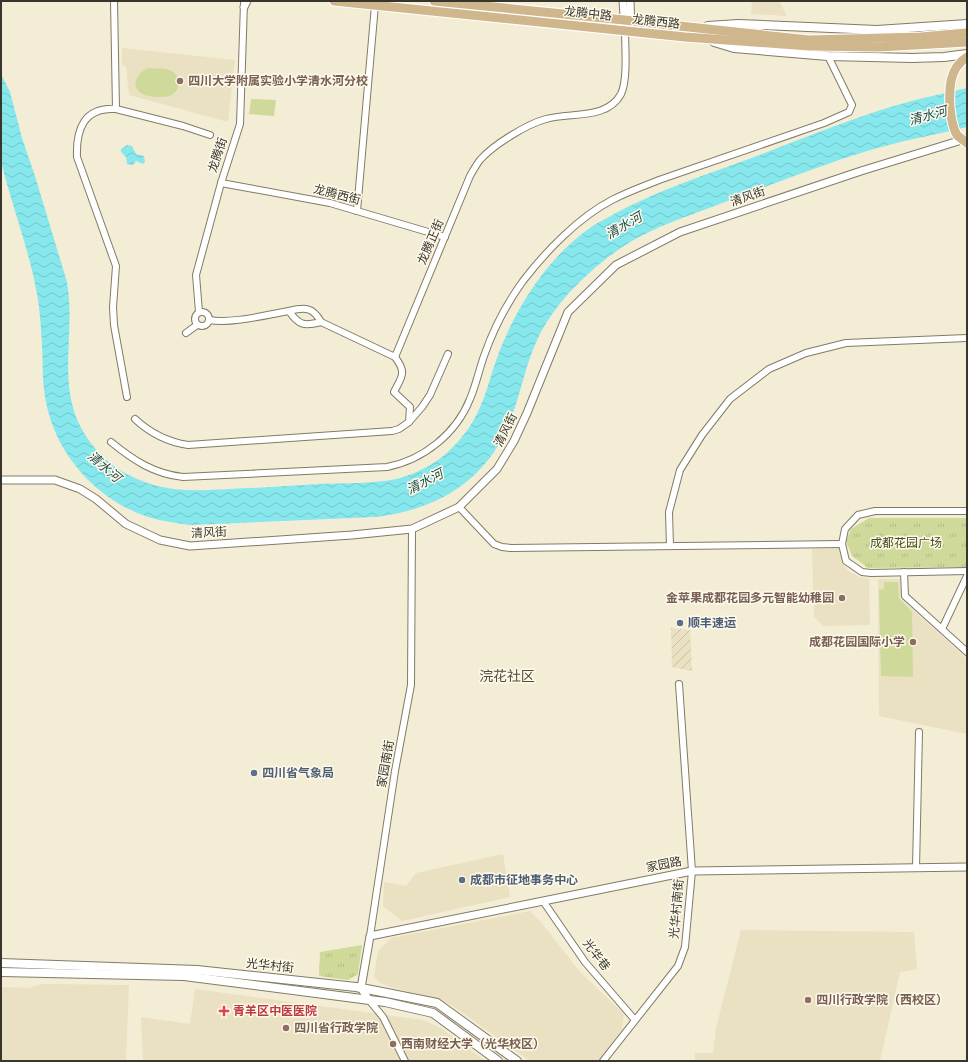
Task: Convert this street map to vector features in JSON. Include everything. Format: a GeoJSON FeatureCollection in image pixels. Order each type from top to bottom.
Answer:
{"type":"FeatureCollection","features":[{"type":"Feature","properties":{"kind":"main road","name":"龙腾中路"},"geometry":{"type":"LineString","coordinates":[[334,1],[628,30]]}},
{"type":"Feature","properties":{"kind":"main road","name":"龙腾中路"},"geometry":{"type":"LineString","coordinates":[[434,1],[627,20]]}},
{"type":"Feature","properties":{"kind":"main road","name":"龙腾西路"},"geometry":{"type":"LineString","coordinates":[[627,20],[686,32]]}},
{"type":"Feature","properties":{"kind":"main road"},"geometry":{"type":"LineString","coordinates":[[686,32],[738,24],[877,30],[967,24]]}},
{"type":"Feature","properties":{"kind":"main road","name":"龙腾西路"},"geometry":{"type":"LineString","coordinates":[[628,30],[686,32]]}},
{"type":"Feature","properties":{"kind":"main road"},"geometry":{"type":"LineString","coordinates":[[686,32],[809,43],[879,47],[967,42]]}},
{"type":"Feature","properties":{"kind":"main road"},"geometry":{"type":"LineString","coordinates":[[686,32],[734,48],[828,56],[912,58],[944,57],[967,54]]}},
{"type":"Feature","properties":{"kind":"main road"},"geometry":{"type":"LineString","coordinates":[[809,43],[967,33]]}},
{"type":"Feature","properties":{"kind":"main road"},"geometry":{"type":"LineString","coordinates":[[967,57],[960,62],[952,75],[949,91],[952,123],[957,135],[967,143]]}},
{"type":"Feature","properties":{"kind":"main road","name":"光华村街"},"geometry":{"type":"LineString","coordinates":[[1,963],[197,970],[361,988],[437,1003],[517,1061]]}},
{"type":"Feature","properties":{"kind":"main road","name":"光华村街"},"geometry":{"type":"LineString","coordinates":[[1,972],[184,976],[385,1002],[433,1013],[498,1061]]}},
{"type":"Feature","properties":{"kind":"street"},"geometry":{"type":"LineString","coordinates":[[114,1],[116,109]]}},
{"type":"Feature","properties":{"kind":"street"},"geometry":{"type":"LineString","coordinates":[[623,1],[628,30]]}},
{"type":"Feature","properties":{"kind":"street"},"geometry":{"type":"LineString","coordinates":[[627,20],[630,1]]}},
{"type":"Feature","properties":{"kind":"street","name":"龙腾街"},"geometry":{"type":"LineString","coordinates":[[198,312],[196,275],[221,183],[240,124],[245,3]]}},
{"type":"Feature","properties":{"kind":"street"},"geometry":{"type":"LineString","coordinates":[[357,210],[375,5]]}},
{"type":"Feature","properties":{"kind":"street","name":"龙腾正街"},"geometry":{"type":"LineString","coordinates":[[395,357],[470,176],[480,160],[502,142],[529,125],[547,119],[602,110],[613,104],[621,92],[625,72],[628,30]]}},
{"type":"Feature","properties":{"kind":"street"},"geometry":{"type":"LineString","coordinates":[[111,442],[132,459],[144,466],[170,476],[183,477],[387,467],[413,459],[436,444],[464,413],[471,398],[485,355],[506,308],[523,282],[541,260],[566,234],[588,215],[612,200],[637,189],[733,154],[805,130],[849,112],[852,105],[828,56]]}},
{"type":"Feature","properties":{"kind":"street"},"geometry":{"type":"LineString","coordinates":[[127,397],[113,307],[116,266],[77,157],[78,134],[81,126],[86,120],[97,111],[106,108],[116,109],[183,126],[210,135]]}},
{"type":"Feature","properties":{"kind":"street","name":"清风街"},"geometry":{"type":"LineString","coordinates":[[1,480],[55,480],[80,489],[96,499],[126,524],[160,540],[190,546],[352,535],[412,529],[459,508],[497,470],[514,441],[527,413],[568,312],[616,265],[680,232],[860,171],[967,139]]}},
{"type":"Feature","properties":{"kind":"street","name":"龙腾西街"},"geometry":{"type":"LineString","coordinates":[[221,183],[330,202],[446,237]]}},
{"type":"Feature","properties":{"kind":"street"},"geometry":{"type":"LineString","coordinates":[[209,320],[230,321],[299,309],[308,309],[316,314],[321,322],[395,357],[403,368],[394,392],[410,407],[415,409],[422,407]]}},
{"type":"Feature","properties":{"kind":"street"},"geometry":{"type":"LineString","coordinates":[[289,311],[294,318],[303,325],[311,325],[321,322]]}},
{"type":"Feature","properties":{"kind":"street"},"geometry":{"type":"LineString","coordinates":[[198,325],[194,318],[198,312],[205,312],[209,320]]}},
{"type":"Feature","properties":{"kind":"street"},"geometry":{"type":"LineString","coordinates":[[186,333],[198,325],[205,326],[209,320]]}},
{"type":"Feature","properties":{"kind":"street"},"geometry":{"type":"LineString","coordinates":[[670,546],[669,512],[680,470],[702,435],[730,399],[769,369],[806,353],[846,343],[967,338]]}},
{"type":"Feature","properties":{"kind":"street"},"geometry":{"type":"LineString","coordinates":[[135,419],[160,437],[179,444],[188,445],[383,432],[399,429],[409,422],[430,395],[448,354]]}},
{"type":"Feature","properties":{"kind":"street"},"geometry":{"type":"LineString","coordinates":[[409,422],[410,407]]}},
{"type":"Feature","properties":{"kind":"street"},"geometry":{"type":"LineString","coordinates":[[459,508],[494,544],[502,547],[842,544]]}},
{"type":"Feature","properties":{"kind":"street"},"geometry":{"type":"LineString","coordinates":[[967,511],[875,511],[858,515],[845,529],[842,544],[846,561],[862,572],[967,571]]}},
{"type":"Feature","properties":{"kind":"street","name":"家园南街"},"geometry":{"type":"LineString","coordinates":[[361,988],[395,771],[411,684],[412,529]]}},
{"type":"Feature","properties":{"kind":"street"},"geometry":{"type":"LineString","coordinates":[[904,572],[905,596],[967,652]]}},
{"type":"Feature","properties":{"kind":"street"},"geometry":{"type":"LineString","coordinates":[[942,629],[967,576]]}},
{"type":"Feature","properties":{"kind":"street","name":"光华村南街"},"geometry":{"type":"LineString","coordinates":[[603,1061],[678,966],[685,947],[692,871],[679,684]]}},
{"type":"Feature","properties":{"kind":"street"},"geometry":{"type":"LineString","coordinates":[[916,868],[919,732]]}},
{"type":"Feature","properties":{"kind":"street","name":"家园路"},"geometry":{"type":"LineString","coordinates":[[370,936],[692,871],[967,867]]}},
{"type":"Feature","properties":{"kind":"street","name":"光华巷"},"geometry":{"type":"LineString","coordinates":[[543,901],[585,962],[635,1020]]}},
{"type":"Feature","properties":{"kind":"street"},"geometry":{"type":"LineString","coordinates":[[361,988],[383,1017],[405,1061]]}},
{"type":"Feature","properties":{"kind":"shaded area"},"geometry":{"type":"Polygon","coordinates":[[[752,1],[779,1],[787,16],[751,14],[752,1]]]}},
{"type":"Feature","properties":{"kind":"shaded area","name":"四川大学附属实验小学清水河分校"},"geometry":{"type":"Polygon","coordinates":[[[122,48],[235,60],[228,122],[129,95],[126,67],[122,65],[122,48]]]}},
{"type":"Feature","properties":{"kind":"shaded area","name":"金苹果成都花园多元智能幼稚园"},"geometry":{"type":"Polygon","coordinates":[[[839,548],[843,564],[848,571],[859,577],[869,579],[870,625],[823,626],[814,617],[812,549],[839,548]]]}},
{"type":"Feature","properties":{"kind":"shaded area","name":"成都花园国际小学"},"geometry":{"type":"Polygon","coordinates":[[[878,579],[900,579],[901,599],[967,659],[967,734],[879,716],[878,579]]]}},
{"type":"Feature","properties":{"kind":"shaded area"},"geometry":{"type":"Polygon","coordinates":[[[671,628],[690,630],[692,671],[672,667],[671,628]]]}},
{"type":"Feature","properties":{"kind":"shaded area"},"geometry":{"type":"Polygon","coordinates":[[[503,854],[510,897],[402,921],[383,906],[384,882],[406,886],[416,873],[503,854]]]}},
{"type":"Feature","properties":{"kind":"shaded area"},"geometry":{"type":"Polygon","coordinates":[[[530,911],[541,922],[580,972],[624,1014],[622,1029],[598,1061],[530,1061],[450,1004],[431,997],[390,987],[379,982],[374,976],[378,951],[391,938],[530,911]]]}},
{"type":"Feature","properties":{"kind":"shaded area","name":"四川行政学院（西校区）"},"geometry":{"type":"Polygon","coordinates":[[[741,930],[914,932],[917,969],[900,972],[880,1061],[695,1061],[695,1053],[713,1053],[716,1028],[741,930]]]}},
{"type":"Feature","properties":{"kind":"shaded area"},"geometry":{"type":"Polygon","coordinates":[[[41,984],[129,985],[126,1061],[1,1061],[1,987],[29,988],[41,984]]]}},
{"type":"Feature","properties":{"kind":"shaded area"},"geometry":{"type":"Polygon","coordinates":[[[195,989],[423,1020],[441,1028],[485,1061],[143,1061],[141,1017],[190,1024],[195,989]]]}},
{"type":"Feature","properties":{"kind":"green space"},"geometry":{"type":"Polygon","coordinates":[[[149,68],[171,70],[178,78],[179,82],[175,92],[169,96],[163,97],[151,96],[137,90],[136,82],[139,75],[149,68]]]}},
{"type":"Feature","properties":{"kind":"green space"},"geometry":{"type":"Polygon","coordinates":[[[251,99],[276,100],[274,116],[249,114],[251,99]]]}},
{"type":"Feature","properties":{"kind":"green space","name":"成都花园广场"},"geometry":{"type":"Polygon","coordinates":[[[869,518],[967,518],[967,567],[868,568],[852,556],[846,541],[851,529],[869,518]]]}},
{"type":"Feature","properties":{"kind":"green space"},"geometry":{"type":"Polygon","coordinates":[[[884,582],[898,582],[899,598],[912,612],[913,677],[881,676],[879,590],[884,589],[884,582]]]}},
{"type":"Feature","properties":{"kind":"green space"},"geometry":{"type":"Polygon","coordinates":[[[362,945],[358,974],[348,980],[319,976],[320,952],[362,945]]]}},
{"type":"Feature","properties":{"kind":"water","name":"清水河"},"geometry":{"type":"Polygon","coordinates":[[[1,74],[10,92],[22,138],[67,282],[69,304],[69,387],[73,408],[81,427],[100,454],[125,473],[153,485],[170,489],[187,490],[263,488],[371,482],[400,478],[421,470],[434,463],[452,448],[472,423],[483,399],[502,345],[528,294],[551,263],[579,236],[594,225],[632,205],[680,184],[853,119],[919,99],[967,88],[967,127],[879,147],[813,169],[670,223],[643,235],[618,250],[573,288],[546,323],[534,346],[511,419],[501,440],[489,459],[474,475],[458,488],[440,499],[420,507],[375,517],[190,525],[148,517],[129,509],[112,499],[96,487],[69,457],[59,440],[51,421],[44,388],[41,326],[34,277],[1,162],[1,74]]]}},
{"type":"Feature","properties":{"kind":"water"},"geometry":{"type":"Polygon","coordinates":[[[127,145],[132,146],[136,154],[144,156],[145,162],[143,164],[136,161],[133,165],[127,164],[126,157],[121,152],[121,149],[127,145]]]}},
{"type":"Feature","properties":{"kind":"place","name":"四川大学附属实验小学清水河分校"},"geometry":{"type":"Point","coordinates":[180,81]}},
{"type":"Feature","properties":{"kind":"place","name":"金苹果成都花园多元智能幼稚园"},"geometry":{"type":"Point","coordinates":[842,598]}},
{"type":"Feature","properties":{"kind":"place","name":"顺丰速运"},"geometry":{"type":"Point","coordinates":[680,623]}},
{"type":"Feature","properties":{"kind":"place","name":"成都花园国际小学"},"geometry":{"type":"Point","coordinates":[913,642]}},
{"type":"Feature","properties":{"kind":"place","name":"四川省气象局"},"geometry":{"type":"Point","coordinates":[254,773]}},
{"type":"Feature","properties":{"kind":"place","name":"成都市征地事务中心"},"geometry":{"type":"Point","coordinates":[462,880]}},
{"type":"Feature","properties":{"kind":"place","name":"四川行政学院（西校区）"},"geometry":{"type":"Point","coordinates":[808,1000]}},
{"type":"Feature","properties":{"kind":"place","name":"青羊区中医医院"},"geometry":{"type":"Point","coordinates":[224,1011]}},
{"type":"Feature","properties":{"kind":"place","name":"四川省行政学院"},"geometry":{"type":"Point","coordinates":[286,1028]}},
{"type":"Feature","properties":{"kind":"place","name":"西南财经大学（光华校区）"},"geometry":{"type":"Point","coordinates":[393,1044]}},
{"type":"Feature","properties":{"kind":"district","name":"浣花社区"},"geometry":{"type":"Point","coordinates":[507,677]}}]}
